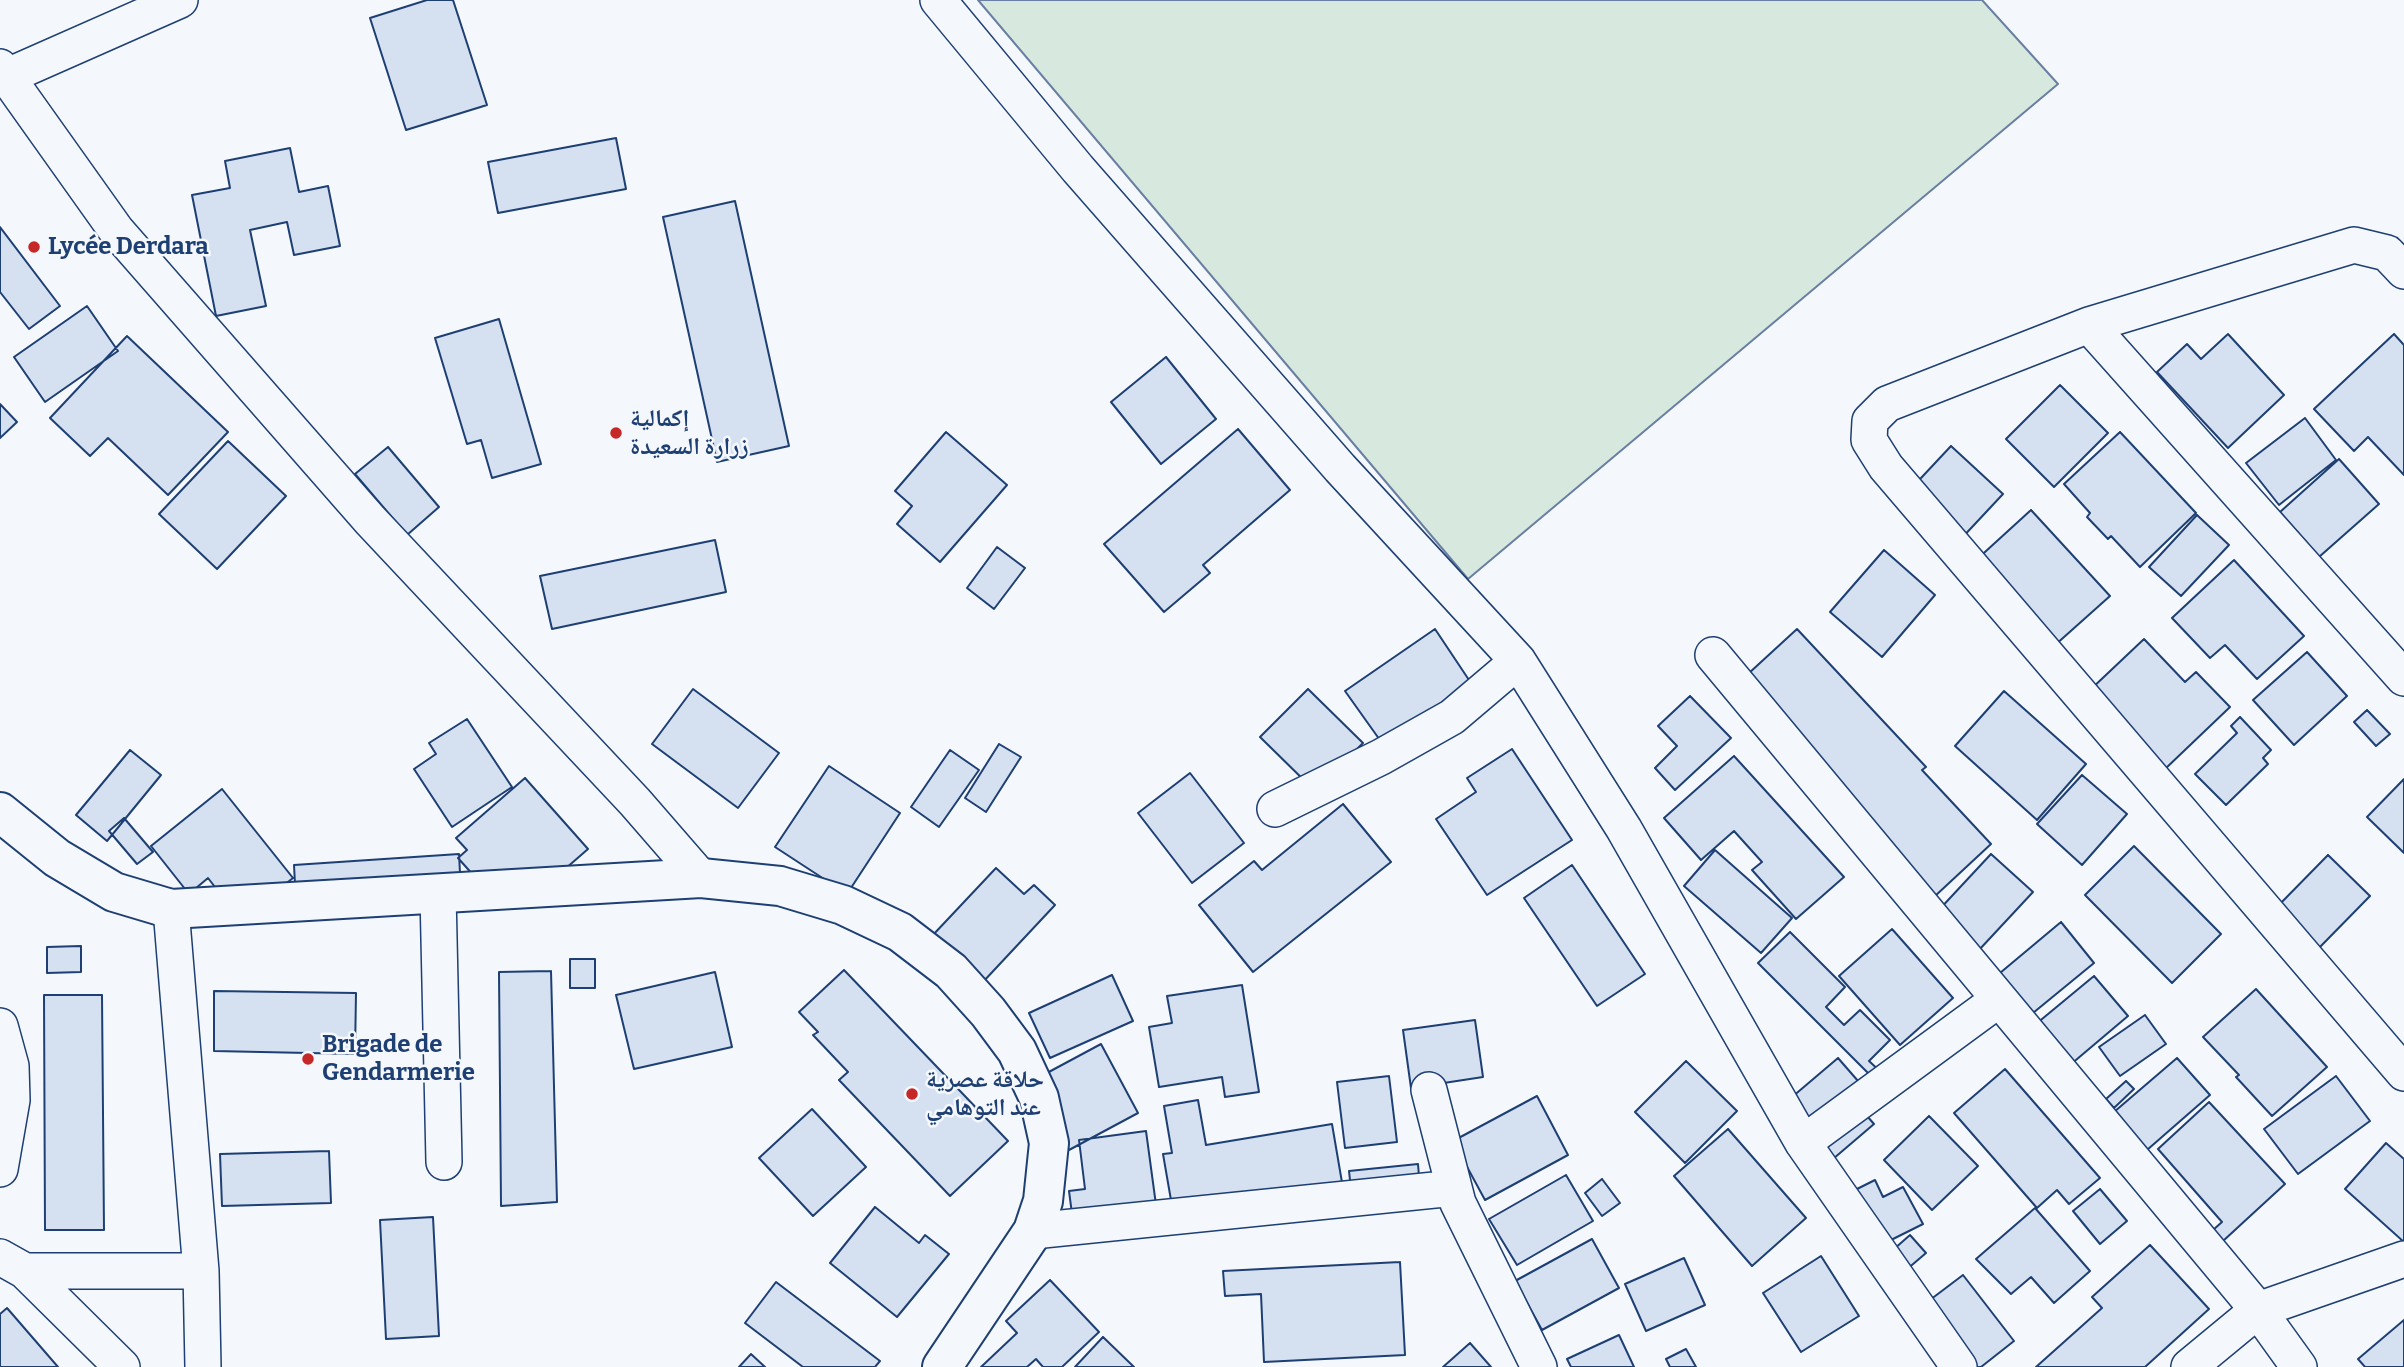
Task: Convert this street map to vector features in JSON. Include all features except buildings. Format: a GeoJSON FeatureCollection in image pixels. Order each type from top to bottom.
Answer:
{"type":"FeatureCollection","features":[{"type":"Feature","properties":{"kind":"main road"},"geometry":{"type":"LineString","coordinates":[[2,818],[58,858],[114,892],[171,909],[701,878],[780,886],[843,905],[900,932],[951,971],[988,1012],[1017,1051],[1039,1098],[1049,1143],[1043,1201],[1033,1231],[942,1367]]}},
{"type":"Feature","properties":{"kind":"street"},"geometry":{"type":"LineString","coordinates":[[180,0],[4,71],[125,240],[370,520],[635,802],[701,878]]}},
{"type":"Feature","properties":{"kind":"street"},"geometry":{"type":"LineString","coordinates":[[938,0],[1078,169],[1331,457],[1518,660],[1625,829],[1803,1143],[1959,1367]]}},
{"type":"Feature","properties":{"kind":"street"},"geometry":{"type":"LineString","coordinates":[[2404,271],[2387,253],[2354,245],[2090,325],[1887,404],[1870,421],[1869,440],[1886,467],[2404,1073]]}},
{"type":"Feature","properties":{"kind":"street"},"geometry":{"type":"LineString","coordinates":[[2090,325],[2404,678]]}},
{"type":"Feature","properties":{"kind":"street"},"geometry":{"type":"LineString","coordinates":[[1713,655],[2258,1310],[2299,1367]]}},
{"type":"Feature","properties":{"kind":"street"},"geometry":{"type":"LineString","coordinates":[[1275,809],[1381,757],[1452,717],[1518,660]]}},
{"type":"Feature","properties":{"kind":"street"},"geometry":{"type":"LineString","coordinates":[[438,894],[444,1161]]}},
{"type":"Feature","properties":{"kind":"street"},"geometry":{"type":"LineString","coordinates":[[171,909],[201,1271],[203,1367]]}},
{"type":"Feature","properties":{"kind":"street"},"geometry":{"type":"LineString","coordinates":[[1803,1143],[1998,1000]]}},
{"type":"Feature","properties":{"kind":"street"},"geometry":{"type":"LineString","coordinates":[[0,1026],[11,1066],[12,1100],[0,1169]]}},
{"type":"Feature","properties":{"kind":"street"},"geometry":{"type":"LineString","coordinates":[[1429,1090],[1458,1203],[1539,1367]]}},
{"type":"Feature","properties":{"kind":"street"},"geometry":{"type":"LineString","coordinates":[[1033,1231],[1454,1188]]}},
{"type":"Feature","properties":{"kind":"street"},"geometry":{"type":"LineString","coordinates":[[2189,1367],[2258,1310],[2404,1259]]}},
{"type":"Feature","properties":{"kind":"street"},"geometry":{"type":"LineString","coordinates":[[12,1264],[201,1271]]}},
{"type":"Feature","properties":{"kind":"street"},"geometry":{"type":"LineString","coordinates":[[12,1264],[122,1367]]}},
{"type":"Feature","properties":{"kind":"shaded area"},"geometry":{"type":"Polygon","coordinates":[[[978,0],[1982,0],[2058,84],[1468,579],[978,0]]]}},
{"type":"Feature","properties":{"kind":"place","name":"Lycée Derdara"},"geometry":{"type":"Point","coordinates":[34,247]}},
{"type":"Feature","properties":{"kind":"place","name":"إكمالية زرارة السعيدة"},"geometry":{"type":"Point","coordinates":[616,433]}},
{"type":"Feature","properties":{"kind":"place","name":"Brigade de Gendarmerie"},"geometry":{"type":"Point","coordinates":[308,1059]}},
{"type":"Feature","properties":{"kind":"place","name":"حلاقة عصرية عند التوهامي"},"geometry":{"type":"Point","coordinates":[912,1094]}}]}
